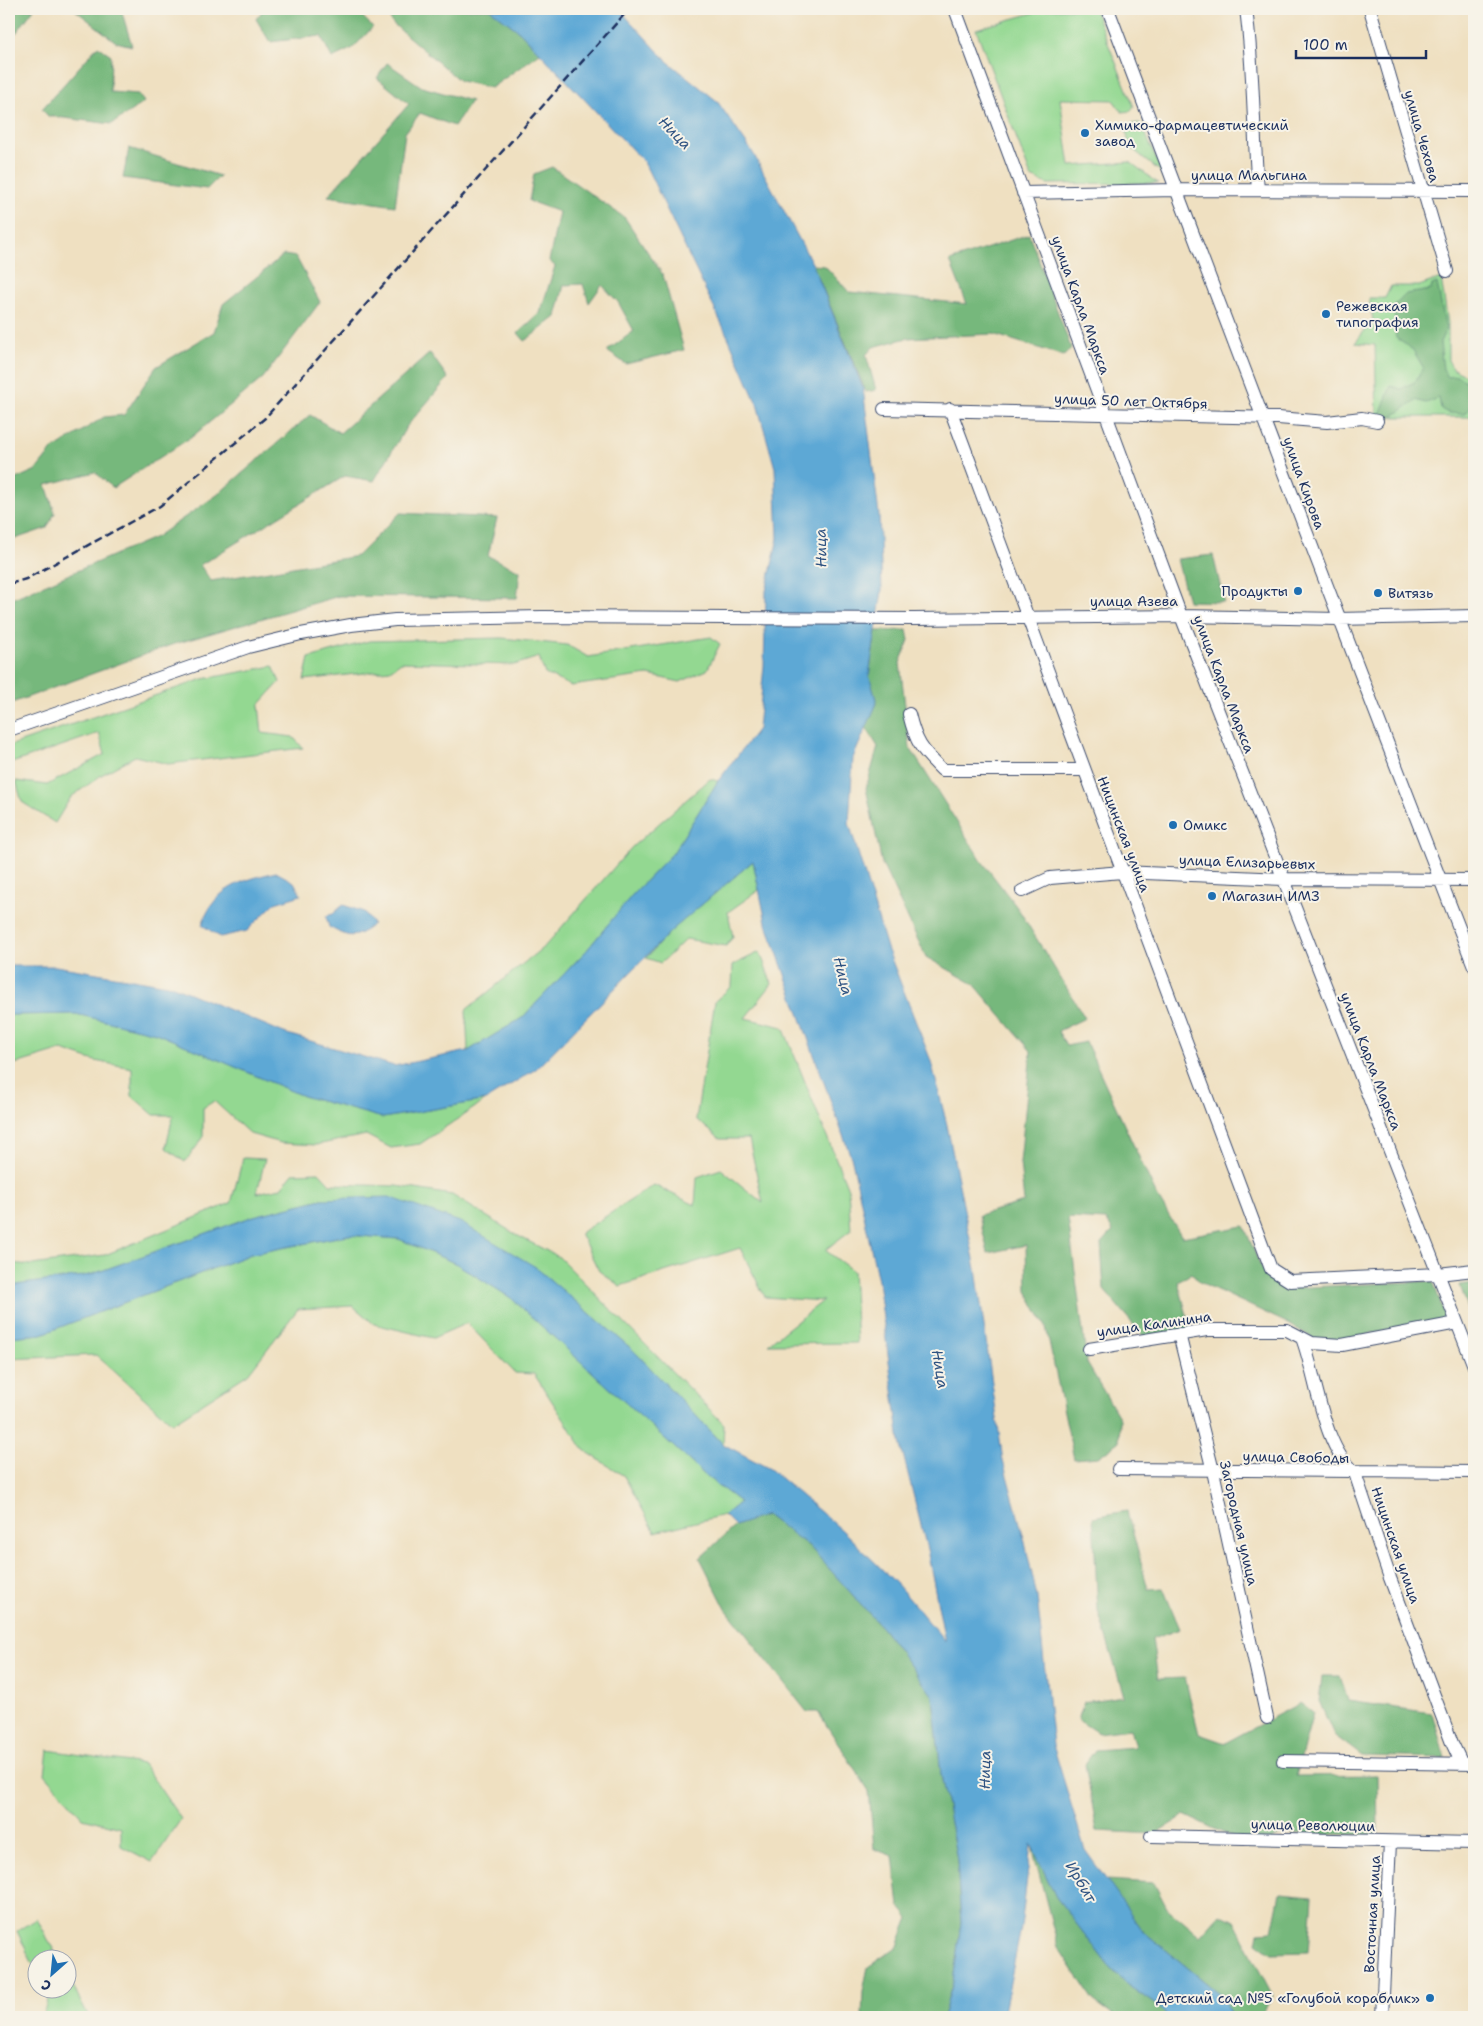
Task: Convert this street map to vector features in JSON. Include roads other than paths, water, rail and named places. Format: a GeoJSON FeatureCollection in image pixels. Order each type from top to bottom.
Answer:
{"type":"FeatureCollection","features":[{"type":"Feature","properties":{"kind":"street","name":"улица Карла Маркса"},"geometry":{"type":"LineString","coordinates":[[955,9],[1181,616],[1457,1323],[1470,1346],[1474,1366]]}},
{"type":"Feature","properties":{"kind":"street","name":"улица Кирова"},"geometry":{"type":"LineString","coordinates":[[1108,9],[1265,419],[1338,618],[1474,966]]}},
{"type":"Feature","properties":{"kind":"street"},"geometry":{"type":"LineString","coordinates":[[1246,9],[1255,112],[1254,144],[1258,190]]}},
{"type":"Feature","properties":{"kind":"street","name":"улица Чехова"},"geometry":{"type":"LineString","coordinates":[[1370,9],[1447,271]]}},
{"type":"Feature","properties":{"kind":"street","name":"улица Мальгина"},"geometry":{"type":"LineString","coordinates":[[1023,193],[1176,190],[1474,191]]}},
{"type":"Feature","properties":{"kind":"street","name":"улица 50 лет Октября"},"geometry":{"type":"LineString","coordinates":[[884,409],[950,409],[1106,416],[1327,422],[1362,418],[1377,421]]}},
{"type":"Feature","properties":{"kind":"street","name":"Ницинская улица"},"geometry":{"type":"LineString","coordinates":[[950,409],[1083,770],[1161,968],[1271,1270],[1290,1281],[1438,1274]]}},
{"type":"Feature","properties":{"kind":"street","name":"улица Азева"},"geometry":{"type":"LineString","coordinates":[[9,730],[248,647],[301,634],[351,625],[395,620],[532,617],[914,619],[1026,616],[1338,618],[1474,616]]}},
{"type":"Feature","properties":{"kind":"street"},"geometry":{"type":"LineString","coordinates":[[909,714],[914,736],[918,743],[942,770],[1083,770]]}},
{"type":"Feature","properties":{"kind":"street","name":"улица Елизарьевых"},"geometry":{"type":"LineString","coordinates":[[1022,891],[1050,878],[1122,872],[1284,879],[1474,880]]}},
{"type":"Feature","properties":{"kind":"street"},"geometry":{"type":"LineString","coordinates":[[1438,1274],[1474,1270]]}},
{"type":"Feature","properties":{"kind":"street","name":"улица Калинина"},"geometry":{"type":"LineString","coordinates":[[1089,1349],[1207,1330],[1287,1330],[1312,1343],[1342,1344],[1457,1323]]}},
{"type":"Feature","properties":{"kind":"street","name":"Загородная улица"},"geometry":{"type":"LineString","coordinates":[[1179,1334],[1213,1471],[1268,1718]]}},
{"type":"Feature","properties":{"kind":"street","name":"Ницинская улица"},"geometry":{"type":"LineString","coordinates":[[1302,1338],[1336,1450],[1347,1466],[1355,1473],[1390,1578],[1468,1764]]}},
{"type":"Feature","properties":{"kind":"street","name":"улица Свободы"},"geometry":{"type":"LineString","coordinates":[[1118,1469],[1355,1473],[1474,1472]]}},
{"type":"Feature","properties":{"kind":"street"},"geometry":{"type":"LineString","coordinates":[[1283,1761],[1468,1764]]}},
{"type":"Feature","properties":{"kind":"street","name":"улица Революции"},"geometry":{"type":"LineString","coordinates":[[1150,1836],[1474,1843]]}},
{"type":"Feature","properties":{"kind":"street","name":"Восточная улица"},"geometry":{"type":"LineString","coordinates":[[1382,2017],[1390,1842]]}},
{"type":"Feature","properties":{"kind":"water"},"geometry":{"type":"Polygon","coordinates":[[[490,9],[619,9],[667,61],[717,101],[753,153],[813,265],[863,388],[879,515],[882,591],[869,675],[877,703],[853,758],[849,823],[887,948],[931,1061],[947,1125],[976,1269],[1003,1461],[1024,1538],[1037,1597],[1053,1745],[1085,1850],[1144,1932],[1221,1995],[1233,2017],[1168,2017],[1162,2009],[1126,1984],[1108,1965],[1056,1897],[1031,1844],[1021,1928],[1003,2017],[943,2017],[953,1982],[961,1922],[957,1860],[941,1774],[933,1696],[883,1629],[809,1546],[766,1515],[735,1526],[724,1515],[740,1502],[707,1477],[511,1298],[457,1264],[399,1239],[348,1235],[251,1254],[42,1334],[9,1337],[9,1286],[90,1275],[254,1216],[322,1199],[389,1197],[460,1222],[534,1266],[633,1350],[723,1444],[770,1469],[843,1531],[896,1583],[945,1641],[927,1549],[900,1442],[878,1281],[852,1160],[766,922],[753,861],[671,931],[536,1069],[486,1100],[383,1118],[303,1096],[156,1033],[76,1014],[9,1015],[9,966],[56,966],[173,986],[284,1033],[394,1066],[468,1051],[522,1018],[587,950],[633,894],[673,853],[718,781],[758,729],[764,666],[766,591],[778,538],[775,468],[757,404],[728,337],[644,162],[520,32],[490,9]]]}},
{"type":"Feature","properties":{"kind":"water"},"geometry":{"type":"Polygon","coordinates":[[[276,872],[294,882],[301,895],[275,903],[247,931],[220,937],[202,925],[207,912],[214,902],[230,888],[251,879],[276,872]]]}},
{"type":"Feature","properties":{"kind":"water"},"geometry":{"type":"Polygon","coordinates":[[[343,905],[364,912],[373,924],[361,933],[352,936],[329,927],[326,916],[333,914],[343,905]]]}},
{"type":"Feature","properties":{"kind":"railway"},"geometry":{"type":"LineString","coordinates":[[9,584],[26,579],[160,506],[265,418],[629,9]]}},
{"type":"Feature","properties":{"kind":"place","name":"Химико-фармацевтический завод"},"geometry":{"type":"Point","coordinates":[1085,133]}},
{"type":"Feature","properties":{"kind":"place","name":"Режевская типография"},"geometry":{"type":"Point","coordinates":[1326,314]}},
{"type":"Feature","properties":{"kind":"place","name":"Продукты"},"geometry":{"type":"Point","coordinates":[1298,591]}},
{"type":"Feature","properties":{"kind":"place","name":"Витязь"},"geometry":{"type":"Point","coordinates":[1378,593]}},
{"type":"Feature","properties":{"kind":"place","name":"Омикс"},"geometry":{"type":"Point","coordinates":[1173,825]}},
{"type":"Feature","properties":{"kind":"place","name":"Магазин ИМЗ"},"geometry":{"type":"Point","coordinates":[1212,896]}},
{"type":"Feature","properties":{"kind":"place","name":"Детский сад №5 «Голубой кораблик»"},"geometry":{"type":"Point","coordinates":[1430,1998]}},
{"type":"Feature","properties":{"kind":"water label","name":"Ница"},"geometry":{"type":"Point","coordinates":[675,133]}},
{"type":"Feature","properties":{"kind":"water label","name":"Ница"},"geometry":{"type":"Point","coordinates":[821,548]}},
{"type":"Feature","properties":{"kind":"water label","name":"Ница"},"geometry":{"type":"Point","coordinates":[843,976]}},
{"type":"Feature","properties":{"kind":"water label","name":"Ница"},"geometry":{"type":"Point","coordinates":[940,1369]}},
{"type":"Feature","properties":{"kind":"water label","name":"Ница"},"geometry":{"type":"Point","coordinates":[985,1770]}},
{"type":"Feature","properties":{"kind":"water label","name":"Ирбит"},"geometry":{"type":"Point","coordinates":[1081,1882]}}]}
